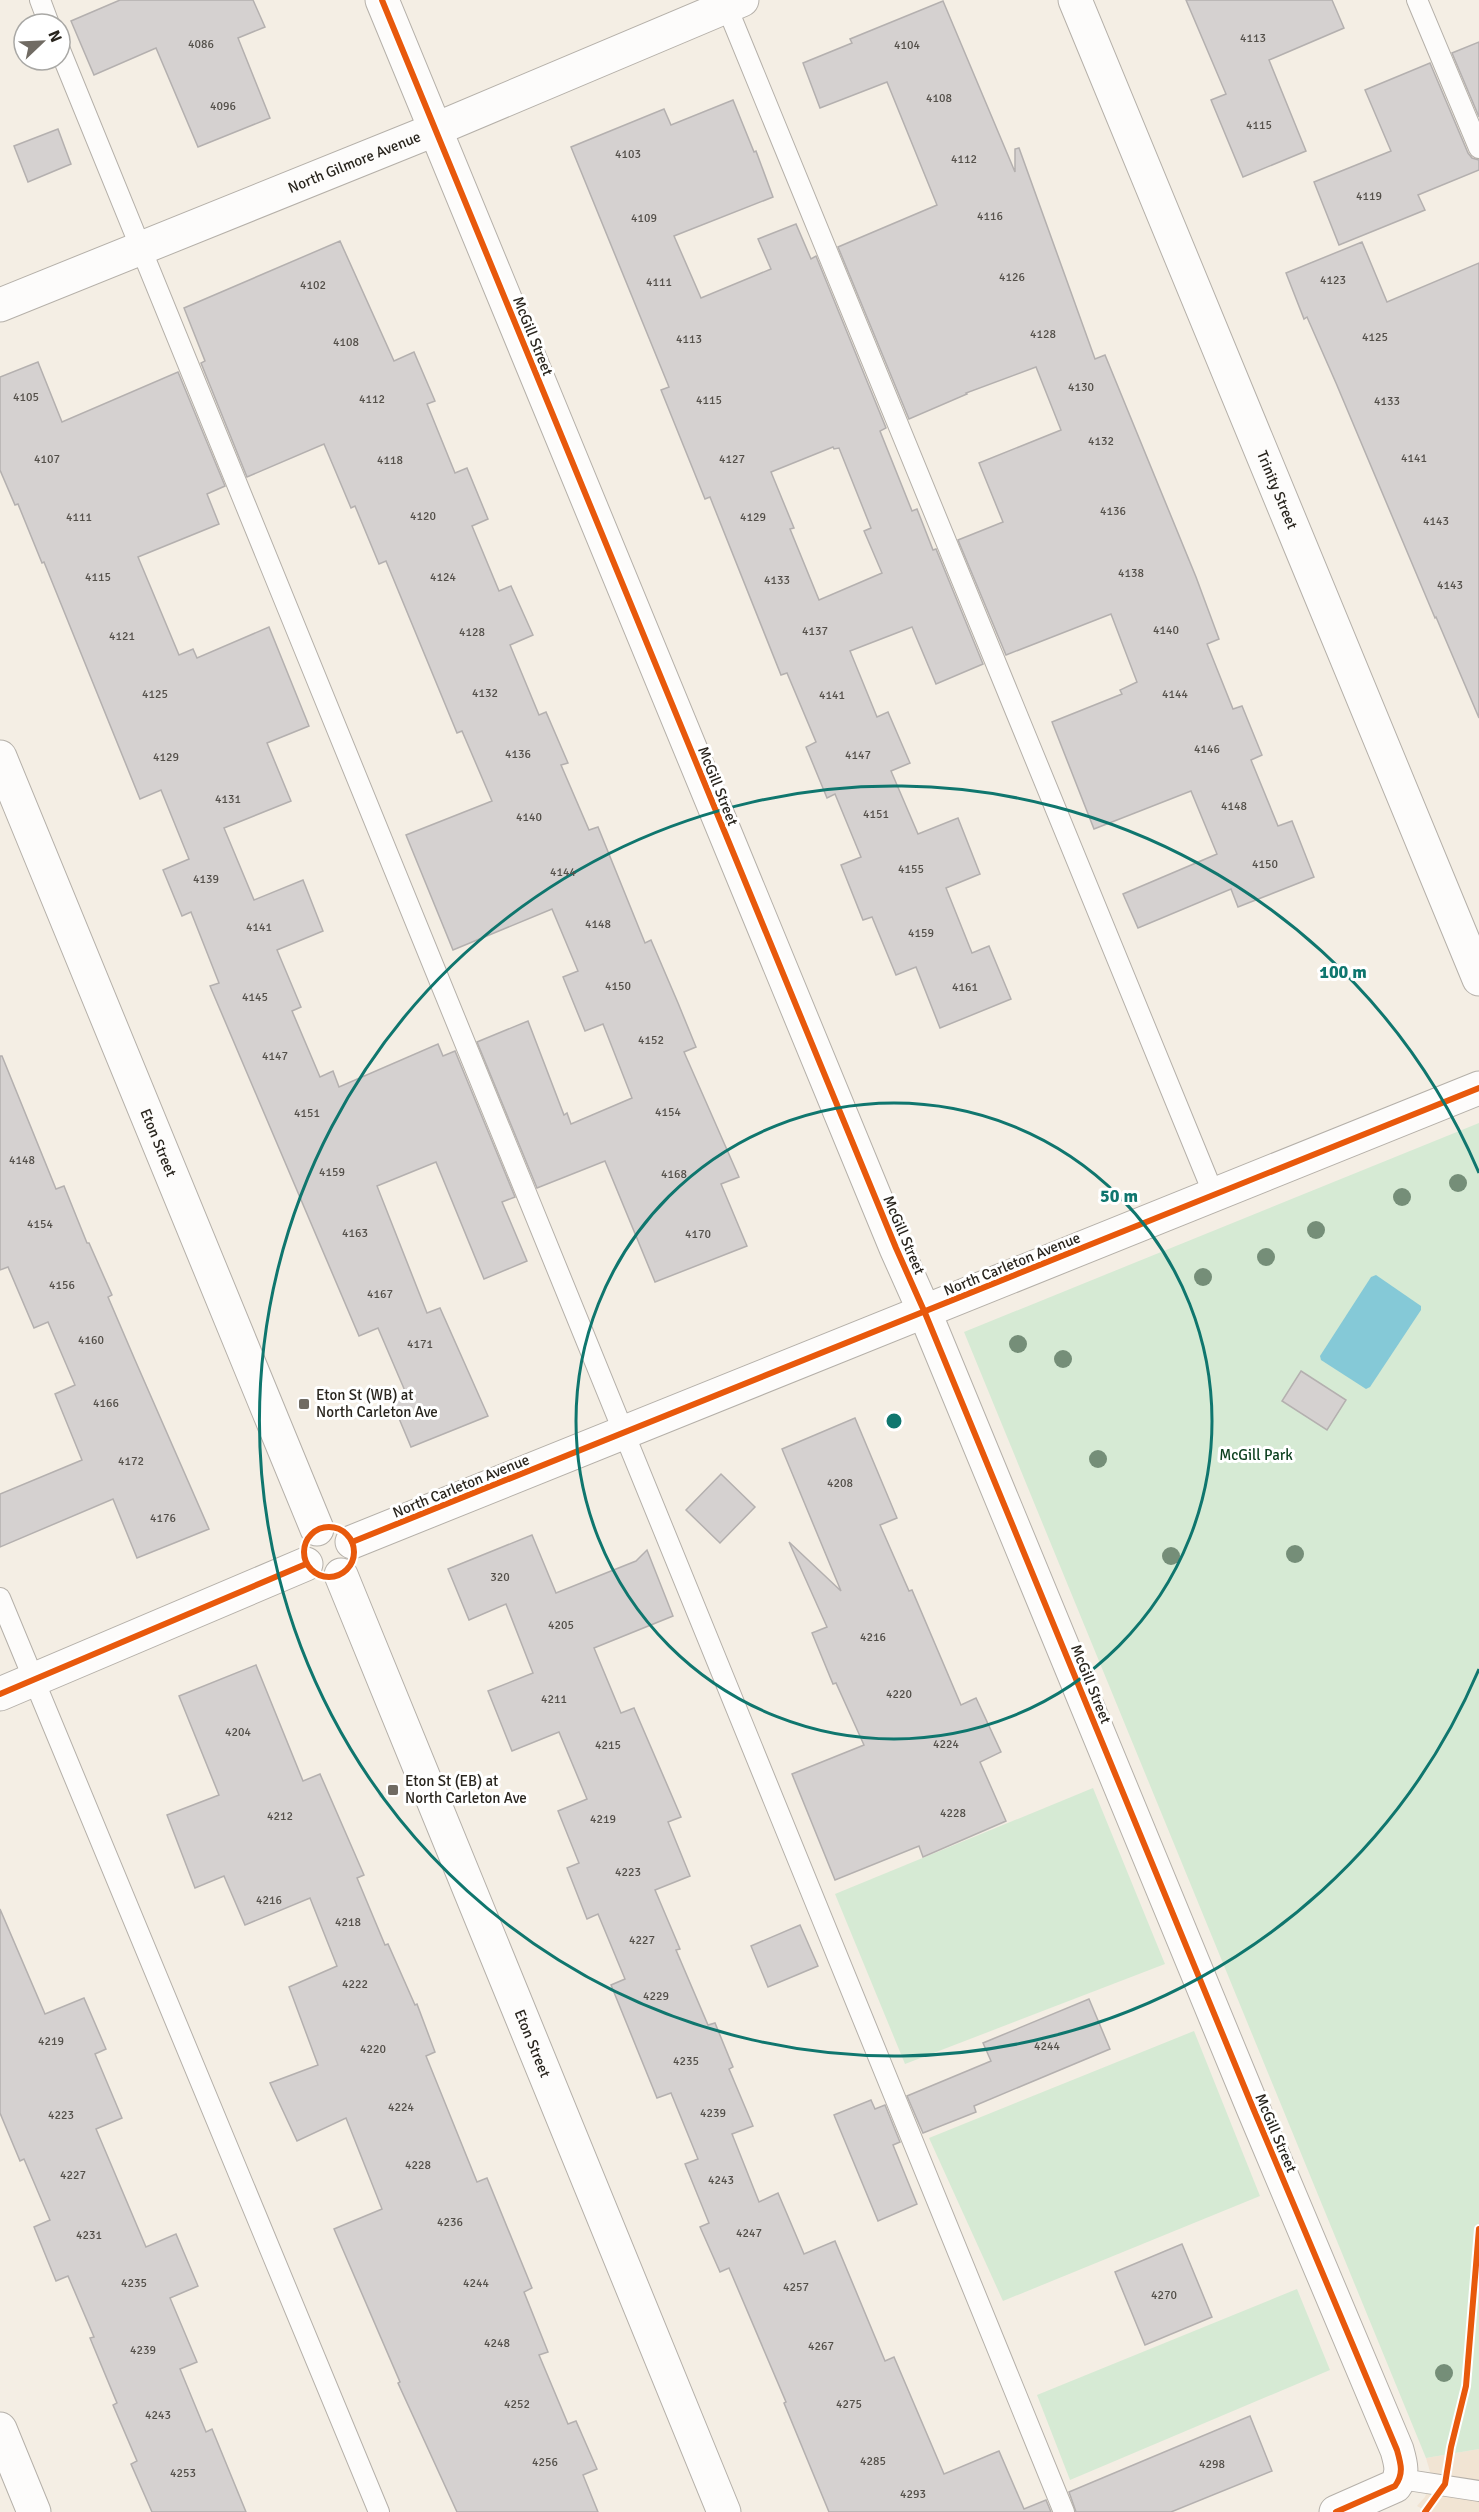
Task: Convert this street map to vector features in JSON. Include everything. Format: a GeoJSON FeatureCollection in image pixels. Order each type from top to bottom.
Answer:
{"type":"FeatureCollection","features":[{"type":"Feature","properties":{"kind":"street","name":"McGill Street"},"geometry":{"type":"LineString","coordinates":[[382,0],[891,1237],[925,1312],[1252,2108],[1397,2450],[1402,2467],[1401,2479]]}},
{"type":"Feature","properties":{"kind":"street","name":"Trinity Street"},"geometry":{"type":"LineString","coordinates":[[1076,0],[1479,979]]}},
{"type":"Feature","properties":{"kind":"street","name":"North Gilmore Avenue"},"geometry":{"type":"LineString","coordinates":[[0,305],[434,130],[731,2]]}},
{"type":"Feature","properties":{"kind":"street","name":"Eton Street"},"geometry":{"type":"LineString","coordinates":[[0,757],[317,1529]]}},
{"type":"Feature","properties":{"kind":"street","name":"North Carleton Avenue"},"geometry":{"type":"LineString","coordinates":[[352,1542],[625,1434],[1479,1088]]}},
{"type":"Feature","properties":{"kind":"street"},"geometry":{"type":"LineString","coordinates":[[333,1527],[341,1529],[352,1542],[355,1554],[352,1562],[341,1575],[326,1578],[310,1570],[306,1564],[303,1551],[306,1542],[317,1529],[333,1527]]}},
{"type":"Feature","properties":{"kind":"street"},"geometry":{"type":"LineString","coordinates":[[0,1694],[306,1564]]}},
{"type":"Feature","properties":{"kind":"street","name":"Eton Street"},"geometry":{"type":"LineString","coordinates":[[341,1575],[724,2512]]}},
{"type":"Feature","properties":{"kind":"street"},"geometry":{"type":"LineString","coordinates":[[0,2429],[34,2512]]}},
{"type":"Feature","properties":{"kind":"street"},"geometry":{"type":"LineString","coordinates":[[1336,2512],[1386,2492],[1401,2479]]}},
{"type":"Feature","properties":{"kind":"lane"},"geometry":{"type":"LineString","coordinates":[[1417,0],[1479,148]]}},
{"type":"Feature","properties":{"kind":"lane"},"geometry":{"type":"LineString","coordinates":[[731,2],[1214,1195]]}},
{"type":"Feature","properties":{"kind":"lane"},"geometry":{"type":"LineString","coordinates":[[69,72],[1064,2512]]}},
{"type":"Feature","properties":{"kind":"lane"},"geometry":{"type":"LineString","coordinates":[[0,1598],[379,2512]]}},
{"type":"Feature","properties":{"kind":"lane"},"geometry":{"type":"LineString","coordinates":[[1401,2479],[1479,2491]]}},
{"type":"Feature","properties":{"kind":"shaded area"},"geometry":{"type":"Polygon","coordinates":[[[1479,2449],[1479,2512],[1428,2512],[1417,2506],[1425,2497],[1429,2487],[1431,2475],[1426,2458],[1479,2449]]]}},
{"type":"Feature","properties":{"kind":"green space","name":"McGill Park"},"geometry":{"type":"Polygon","coordinates":[[[1479,1123],[1479,2449],[1426,2458],[964,1332],[1479,1123]]]}},
{"type":"Feature","properties":{"kind":"green space"},"geometry":{"type":"Polygon","coordinates":[[[1093,1788],[1165,1964],[905,2064],[835,1894],[1093,1788]]]}},
{"type":"Feature","properties":{"kind":"green space"},"geometry":{"type":"Polygon","coordinates":[[[1194,2031],[1260,2196],[1003,2301],[929,2138],[1194,2031]]]}},
{"type":"Feature","properties":{"kind":"green space"},"geometry":{"type":"Polygon","coordinates":[[[1297,2289],[1330,2370],[1070,2480],[1037,2395],[1297,2289]]]}},
{"type":"Feature","properties":{"kind":"water"},"geometry":{"type":"Polygon","coordinates":[[[1376,1275],[1421,1306],[1421,1310],[1370,1387],[1366,1389],[1321,1360],[1320,1356],[1371,1277],[1376,1275]]]}},
{"type":"Feature","properties":{"kind":"building"},"geometry":{"type":"Polygon","coordinates":[[[120,0],[253,0],[265,27],[238,38],[270,118],[198,147],[156,48],[94,75],[72,21],[120,0]]]}},
{"type":"Feature","properties":{"kind":"building"},"geometry":{"type":"Polygon","coordinates":[[[1186,0],[1332,0],[1344,28],[1269,60],[1306,151],[1243,177],[1211,100],[1226,94],[1186,0]]]}},
{"type":"Feature","properties":{"kind":"building"},"geometry":{"type":"Polygon","coordinates":[[[943,1],[1015,172],[1015,149],[1019,148],[1095,359],[1105,355],[1196,577],[1219,639],[1207,644],[1233,709],[1242,706],[1262,755],[1251,760],[1278,826],[1292,821],[1314,877],[1238,907],[1231,889],[1138,928],[1123,894],[1217,854],[1191,791],[1094,829],[1052,722],[1122,694],[1120,690],[1137,682],[1111,614],[1006,655],[958,540],[1003,522],[979,463],[1061,430],[1036,367],[966,393],[909,419],[838,247],[937,205],[887,82],[820,108],[803,63],[852,43],[850,39],[943,1]]]}},
{"type":"Feature","properties":{"kind":"building"},"geometry":{"type":"Polygon","coordinates":[[[1479,42],[1479,117],[1452,53],[1479,42]]]}},
{"type":"Feature","properties":{"kind":"building"},"geometry":{"type":"Polygon","coordinates":[[[1430,63],[1468,153],[1472,158],[1479,160],[1479,170],[1418,195],[1425,210],[1339,245],[1314,182],[1391,151],[1365,90],[1430,63]]]}},
{"type":"Feature","properties":{"kind":"building"},"geometry":{"type":"Polygon","coordinates":[[[733,100],[754,152],[756,151],[773,197],[674,236],[701,298],[771,269],[758,239],[796,224],[811,259],[816,256],[886,428],[880,431],[912,511],[917,509],[933,550],[936,549],[983,664],[936,684],[912,627],[850,651],[877,717],[888,712],[910,763],[891,771],[918,834],[958,818],[980,874],[946,888],[972,953],[989,946],[1011,999],[940,1028],[916,967],[896,975],[872,917],[863,920],[841,865],[861,857],[835,794],[827,798],[806,747],[816,742],[787,673],[781,675],[710,497],[705,499],[661,390],[669,387],[571,147],[664,109],[671,125],[733,100]],[[833,447],[771,472],[794,528],[790,529],[819,600],[882,573],[864,531],[871,528],[839,448],[834,449],[833,447]]]}},
{"type":"Feature","properties":{"kind":"building"},"geometry":{"type":"Polygon","coordinates":[[[58,129],[71,164],[28,182],[14,146],[58,129]]]}},
{"type":"Feature","properties":{"kind":"building"},"geometry":{"type":"Polygon","coordinates":[[[340,241],[394,361],[414,352],[435,401],[427,404],[455,473],[467,468],[488,519],[472,526],[499,591],[511,586],[533,635],[510,645],[539,715],[546,712],[568,763],[561,765],[589,830],[598,827],[645,943],[651,940],[696,1047],[684,1052],[739,1177],[721,1184],[747,1246],[655,1282],[605,1161],[537,1188],[477,1042],[528,1021],[564,1115],[567,1113],[571,1124],[632,1098],[603,1024],[585,1031],[563,977],[578,971],[552,909],[453,950],[406,835],[492,801],[462,731],[457,733],[386,561],[379,564],[355,506],[351,508],[324,444],[247,477],[201,363],[205,361],[184,308],[340,241]]]}},
{"type":"Feature","properties":{"kind":"building"},"geometry":{"type":"Polygon","coordinates":[[[1362,242],[1387,302],[1479,263],[1479,718],[1336,383],[1307,317],[1304,319],[1286,273],[1362,242]]]}},
{"type":"Feature","properties":{"kind":"building"},"geometry":{"type":"Polygon","coordinates":[[[38,362],[62,422],[178,372],[225,486],[207,494],[219,524],[138,557],[179,655],[193,649],[197,658],[269,627],[309,726],[267,743],[291,801],[224,828],[254,900],[303,880],[323,931],[277,950],[301,1007],[292,1011],[320,1077],[333,1071],[339,1087],[438,1044],[443,1056],[455,1051],[515,1197],[502,1202],[527,1261],[484,1279],[436,1162],[377,1186],[427,1313],[440,1308],[488,1416],[411,1447],[390,1397],[405,1391],[378,1328],[359,1336],[210,986],[219,983],[191,912],[182,916],[163,870],[189,859],[161,790],[140,799],[44,562],[42,563],[18,504],[15,505],[0,470],[0,377],[38,362]]]}},
{"type":"Feature","properties":{"kind":"building"},"geometry":{"type":"Polygon","coordinates":[[[0,1056],[2,1056],[56,1189],[64,1186],[87,1243],[89,1243],[112,1295],[108,1297],[209,1529],[137,1558],[113,1499],[0,1547],[0,1494],[82,1460],[55,1394],[75,1385],[48,1322],[34,1328],[8,1267],[0,1270],[0,1056]]]}},
{"type":"Feature","properties":{"kind":"building"},"geometry":{"type":"Polygon","coordinates":[[[1301,1371],[1346,1400],[1327,1430],[1282,1401],[1301,1371]]]}},
{"type":"Feature","properties":{"kind":"building"},"geometry":{"type":"Polygon","coordinates":[[[855,1418],[897,1518],[880,1525],[909,1591],[912,1590],[961,1705],[976,1698],[1001,1752],[980,1762],[1006,1821],[923,1857],[919,1846],[835,1880],[792,1774],[864,1745],[836,1683],[833,1684],[812,1633],[827,1627],[789,1542],[841,1591],[782,1449],[855,1418]]]}},
{"type":"Feature","properties":{"kind":"building"},"geometry":{"type":"Polygon","coordinates":[[[721,1474],[755,1507],[720,1543],[686,1510],[721,1474]]]}},
{"type":"Feature","properties":{"kind":"building"},"geometry":{"type":"Polygon","coordinates":[[[532,1535],[556,1593],[636,1561],[647,1550],[673,1616],[594,1648],[621,1713],[634,1708],[681,1817],[668,1822],[690,1876],[655,1890],[680,1949],[676,1950],[708,2025],[715,2023],[733,2067],[729,2069],[753,2126],[732,2134],[759,2202],[778,2193],[804,2254],[835,2241],[885,2361],[894,2357],[944,2474],[999,2451],[1024,2509],[1046,2500],[1051,2512],[829,2512],[784,2403],[786,2402],[729,2268],[720,2272],[700,2227],[709,2223],[685,2164],[698,2159],[671,2093],[657,2098],[611,1985],[625,1979],[598,1914],[587,1919],[567,1868],[579,1863],[558,1811],[587,1799],[559,1732],[512,1751],[488,1691],[533,1673],[506,1604],[469,1620],[448,1569],[532,1535]]]}},
{"type":"Feature","properties":{"kind":"building"},"geometry":{"type":"Polygon","coordinates":[[[256,1665],[303,1781],[320,1774],[364,1875],[357,1878],[385,1945],[388,1944],[415,2005],[417,2004],[435,2052],[426,2056],[477,2182],[487,2178],[532,2288],[524,2292],[548,2352],[539,2355],[568,2424],[576,2421],[597,2469],[583,2475],[598,2512],[457,2512],[398,2383],[400,2382],[334,2229],[382,2209],[346,2118],[297,2141],[270,2083],[318,2065],[289,1987],[337,1966],[310,1898],[245,1925],[224,1876],[195,1888],[167,1815],[219,1795],[179,1696],[256,1665]]]}},
{"type":"Feature","properties":{"kind":"building"},"geometry":{"type":"Polygon","coordinates":[[[0,1909],[45,2014],[84,1998],[106,2049],[95,2054],[122,2118],[96,2129],[146,2247],[176,2234],[198,2286],[170,2298],[197,2362],[180,2369],[206,2432],[212,2429],[246,2512],[152,2512],[131,2464],[137,2461],[113,2405],[117,2403],[90,2338],[94,2337],[68,2276],[56,2281],[34,2227],[50,2220],[24,2159],[20,2161],[0,2113],[0,1909]]]}},
{"type":"Feature","properties":{"kind":"building"},"geometry":{"type":"Polygon","coordinates":[[[800,1925],[818,1966],[768,1987],[751,1946],[800,1925]]]}},
{"type":"Feature","properties":{"kind":"building"},"geometry":{"type":"Polygon","coordinates":[[[1089,1999],[1110,2049],[974,2106],[976,2112],[923,2133],[907,2096],[991,2061],[983,2043],[1089,1999]]]}},
{"type":"Feature","properties":{"kind":"building"},"geometry":{"type":"Polygon","coordinates":[[[871,2100],[875,2109],[885,2105],[900,2142],[893,2145],[917,2204],[878,2221],[834,2115],[871,2100]]]}},
{"type":"Feature","properties":{"kind":"building"},"geometry":{"type":"Polygon","coordinates":[[[1182,2244],[1212,2317],[1145,2345],[1115,2272],[1182,2244]]]}},
{"type":"Feature","properties":{"kind":"building"},"geometry":{"type":"Polygon","coordinates":[[[1250,2416],[1272,2471],[1171,2512],[1076,2512],[1069,2492],[1250,2416]]]}},
{"type":"Feature","properties":{"kind":"cycle path"},"geometry":{"type":"LineString","coordinates":[[382,0],[896,1248],[1397,2450],[1401,2473],[1395,2486],[1336,2512]]}},
{"type":"Feature","properties":{"kind":"cycle path"},"geometry":{"type":"LineString","coordinates":[[352,1542],[1479,1088]]}},
{"type":"Feature","properties":{"kind":"cycle path"},"geometry":{"type":"LineString","coordinates":[[324,1527],[334,1527],[347,1534],[354,1547],[354,1552],[354,1557],[347,1570],[334,1577],[324,1577],[315,1573],[308,1566],[304,1557],[304,1547],[308,1538],[315,1531],[324,1527]]}},
{"type":"Feature","properties":{"kind":"cycle path"},"geometry":{"type":"LineString","coordinates":[[0,1694],[306,1564]]}},
{"type":"Feature","properties":{"kind":"cycle path"},"geometry":{"type":"LineString","coordinates":[[1425,2512],[1445,2484],[1451,2447],[1466,2386],[1479,2229]]}},
{"type":"Feature","properties":{"kind":"place","name":"Eton St (WB) at North Carleton Ave"},"geometry":{"type":"Point","coordinates":[304,1404]}},
{"type":"Feature","properties":{"kind":"place","name":"Eton St (EB) at North Carleton Ave"},"geometry":{"type":"Point","coordinates":[393,1790]}}]}
